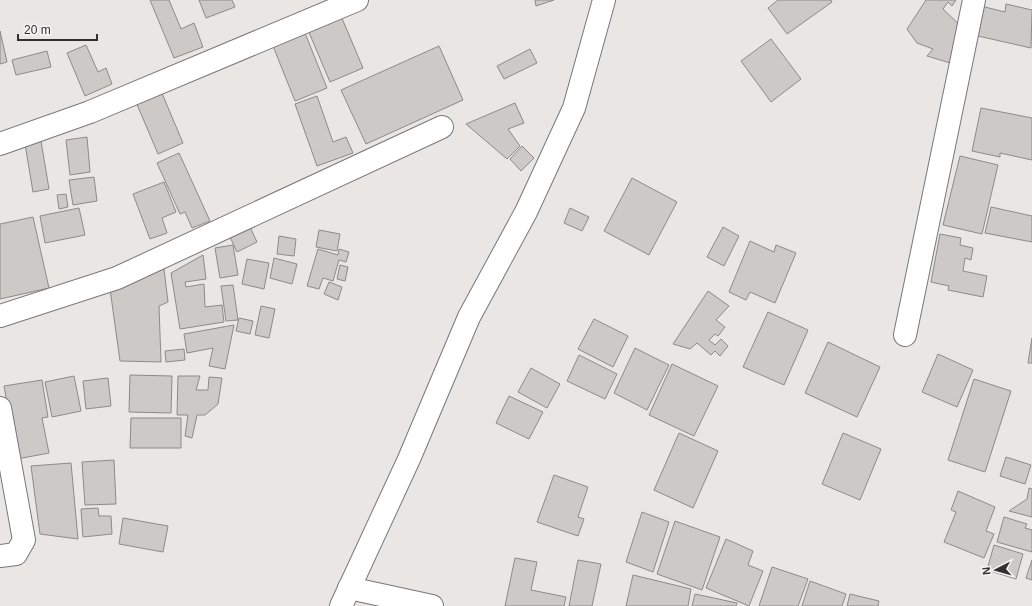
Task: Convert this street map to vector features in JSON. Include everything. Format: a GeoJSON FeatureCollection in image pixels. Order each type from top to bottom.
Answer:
{"type":"FeatureCollection","features":[{"type":"Feature","properties":{"kind":"street"},"geometry":{"type":"LineString","coordinates":[[0,144],[90,112],[357,0]]}},
{"type":"Feature","properties":{"kind":"street"},"geometry":{"type":"LineString","coordinates":[[432,606],[345,597],[409,459],[469,318],[526,212],[574,108],[604,0]]}},
{"type":"Feature","properties":{"kind":"street"},"geometry":{"type":"LineString","coordinates":[[905,335],[974,0]]}},
{"type":"Feature","properties":{"kind":"street"},"geometry":{"type":"LineString","coordinates":[[0,316],[117,278],[442,127]]}},
{"type":"Feature","properties":{"kind":"street"},"geometry":{"type":"LineString","coordinates":[[0,408],[24,540],[16,554],[0,556]]}},
{"type":"Feature","properties":{"kind":"building"},"geometry":{"type":"Polygon","coordinates":[[[150,0],[169,0],[181,29],[194,23],[203,47],[174,58],[150,0]]]}},
{"type":"Feature","properties":{"kind":"building"},"geometry":{"type":"Polygon","coordinates":[[[199,0],[232,0],[235,7],[206,18],[199,0]]]}},
{"type":"Feature","properties":{"kind":"building"},"geometry":{"type":"Polygon","coordinates":[[[535,0],[554,0],[536,6],[535,0]]]}},
{"type":"Feature","properties":{"kind":"building"},"geometry":{"type":"Polygon","coordinates":[[[778,0],[831,0],[832,2],[787,34],[768,8],[778,0]]]}},
{"type":"Feature","properties":{"kind":"building"},"geometry":{"type":"Polygon","coordinates":[[[926,0],[956,0],[952,6],[948,2],[943,9],[967,32],[957,65],[927,56],[933,49],[917,43],[907,29],[926,0]]]}},
{"type":"Feature","properties":{"kind":"building"},"geometry":{"type":"Polygon","coordinates":[[[1006,4],[1032,10],[1031,48],[978,36],[980,27],[976,26],[981,6],[1005,12],[1006,4]]]}},
{"type":"Feature","properties":{"kind":"building"},"geometry":{"type":"Polygon","coordinates":[[[341,16],[363,68],[330,82],[308,30],[341,16]]]}},
{"type":"Feature","properties":{"kind":"building"},"geometry":{"type":"Polygon","coordinates":[[[0,31],[7,62],[0,64],[0,31]]]}},
{"type":"Feature","properties":{"kind":"building"},"geometry":{"type":"Polygon","coordinates":[[[305,33],[327,88],[295,101],[273,46],[305,33]]]}},
{"type":"Feature","properties":{"kind":"building"},"geometry":{"type":"Polygon","coordinates":[[[771,39],[801,79],[771,102],[741,61],[771,39]]]}},
{"type":"Feature","properties":{"kind":"building"},"geometry":{"type":"Polygon","coordinates":[[[86,45],[98,72],[106,68],[112,84],[85,96],[67,53],[86,45]]]}},
{"type":"Feature","properties":{"kind":"building"},"geometry":{"type":"Polygon","coordinates":[[[439,46],[463,100],[366,144],[341,90],[439,46]]]}},
{"type":"Feature","properties":{"kind":"building"},"geometry":{"type":"Polygon","coordinates":[[[530,49],[537,63],[504,79],[497,66],[530,49]]]}},
{"type":"Feature","properties":{"kind":"building"},"geometry":{"type":"Polygon","coordinates":[[[47,51],[51,67],[16,75],[12,60],[47,51]]]}},
{"type":"Feature","properties":{"kind":"building"},"geometry":{"type":"Polygon","coordinates":[[[161,91],[183,143],[158,154],[136,102],[161,91]]]}},
{"type":"Feature","properties":{"kind":"building"},"geometry":{"type":"Polygon","coordinates":[[[317,96],[333,142],[346,137],[353,153],[317,166],[295,104],[317,96]]]}},
{"type":"Feature","properties":{"kind":"building"},"geometry":{"type":"Polygon","coordinates":[[[515,103],[524,123],[508,129],[520,146],[507,159],[466,124],[515,103]]]}},
{"type":"Feature","properties":{"kind":"building"},"geometry":{"type":"Polygon","coordinates":[[[981,108],[1032,118],[1032,160],[1000,153],[1000,157],[972,151],[981,108]]]}},
{"type":"Feature","properties":{"kind":"building"},"geometry":{"type":"Polygon","coordinates":[[[87,137],[90,172],[70,175],[66,140],[87,137]]]}},
{"type":"Feature","properties":{"kind":"building"},"geometry":{"type":"Polygon","coordinates":[[[41,141],[49,189],[33,192],[25,144],[41,141]]]}},
{"type":"Feature","properties":{"kind":"building"},"geometry":{"type":"Polygon","coordinates":[[[522,146],[534,158],[521,171],[510,159],[522,146]]]}},
{"type":"Feature","properties":{"kind":"building"},"geometry":{"type":"Polygon","coordinates":[[[179,153],[210,221],[192,228],[185,212],[180,214],[157,163],[179,153]]]}},
{"type":"Feature","properties":{"kind":"building"},"geometry":{"type":"Polygon","coordinates":[[[960,156],[998,165],[982,234],[943,225],[960,156]]]}},
{"type":"Feature","properties":{"kind":"building"},"geometry":{"type":"Polygon","coordinates":[[[94,177],[97,201],[73,205],[69,180],[94,177]]]}},
{"type":"Feature","properties":{"kind":"building"},"geometry":{"type":"Polygon","coordinates":[[[632,178],[677,202],[649,255],[604,231],[632,178]]]}},
{"type":"Feature","properties":{"kind":"building"},"geometry":{"type":"Polygon","coordinates":[[[164,182],[176,212],[162,218],[167,233],[150,239],[133,194],[164,182]]]}},
{"type":"Feature","properties":{"kind":"building"},"geometry":{"type":"Polygon","coordinates":[[[66,194],[68,207],[59,209],[57,195],[66,194]]]}},
{"type":"Feature","properties":{"kind":"building"},"geometry":{"type":"Polygon","coordinates":[[[991,207],[1032,216],[1032,242],[985,233],[991,207]]]}},
{"type":"Feature","properties":{"kind":"building"},"geometry":{"type":"Polygon","coordinates":[[[79,208],[85,235],[45,243],[40,216],[79,208]]]}},
{"type":"Feature","properties":{"kind":"building"},"geometry":{"type":"Polygon","coordinates":[[[570,208],[589,217],[582,231],[564,223],[570,208]]]}},
{"type":"Feature","properties":{"kind":"building"},"geometry":{"type":"Polygon","coordinates":[[[33,217],[49,288],[0,299],[0,224],[33,217]]]}},
{"type":"Feature","properties":{"kind":"building"},"geometry":{"type":"Polygon","coordinates":[[[250,227],[257,242],[237,252],[230,237],[250,227]]]}},
{"type":"Feature","properties":{"kind":"building"},"geometry":{"type":"Polygon","coordinates":[[[723,227],[739,236],[724,266],[707,257],[723,227]]]}},
{"type":"Feature","properties":{"kind":"building"},"geometry":{"type":"Polygon","coordinates":[[[319,230],[340,234],[337,251],[316,247],[319,230]]]}},
{"type":"Feature","properties":{"kind":"building"},"geometry":{"type":"Polygon","coordinates":[[[940,234],[961,238],[960,245],[973,248],[971,260],[965,258],[963,271],[987,276],[983,297],[948,290],[949,286],[931,282],[940,234]]]}},
{"type":"Feature","properties":{"kind":"building"},"geometry":{"type":"Polygon","coordinates":[[[279,236],[296,239],[294,256],[277,254],[279,236]]]}},
{"type":"Feature","properties":{"kind":"building"},"geometry":{"type":"Polygon","coordinates":[[[750,241],[774,252],[776,245],[796,253],[775,303],[750,292],[746,300],[729,292],[750,241]]]}},
{"type":"Feature","properties":{"kind":"building"},"geometry":{"type":"Polygon","coordinates":[[[233,245],[238,275],[220,278],[215,248],[233,245]]]}},
{"type":"Feature","properties":{"kind":"building"},"geometry":{"type":"Polygon","coordinates":[[[318,249],[338,255],[339,249],[349,252],[346,262],[339,260],[333,281],[323,278],[319,289],[307,286],[318,249]]]}},
{"type":"Feature","properties":{"kind":"building"},"geometry":{"type":"Polygon","coordinates":[[[203,255],[206,279],[185,282],[186,287],[204,284],[205,307],[222,305],[224,322],[180,329],[171,273],[203,255]]]}},
{"type":"Feature","properties":{"kind":"building"},"geometry":{"type":"Polygon","coordinates":[[[274,258],[297,264],[292,284],[270,278],[274,258]]]}},
{"type":"Feature","properties":{"kind":"building"},"geometry":{"type":"Polygon","coordinates":[[[247,259],[269,263],[264,289],[242,284],[247,259]]]}},
{"type":"Feature","properties":{"kind":"building"},"geometry":{"type":"Polygon","coordinates":[[[340,265],[348,267],[345,281],[337,279],[340,265]]]}},
{"type":"Feature","properties":{"kind":"building"},"geometry":{"type":"Polygon","coordinates":[[[164,269],[168,302],[159,306],[161,362],[120,361],[110,289],[164,269]]]}},
{"type":"Feature","properties":{"kind":"building"},"geometry":{"type":"Polygon","coordinates":[[[329,282],[342,287],[338,300],[324,294],[329,282]]]}},
{"type":"Feature","properties":{"kind":"building"},"geometry":{"type":"Polygon","coordinates":[[[233,285],[238,320],[226,321],[221,286],[233,285]]]}},
{"type":"Feature","properties":{"kind":"building"},"geometry":{"type":"Polygon","coordinates":[[[708,291],[729,306],[716,320],[725,327],[718,336],[715,334],[709,340],[715,345],[721,339],[728,346],[720,356],[715,351],[711,355],[697,343],[690,349],[673,344],[708,291]]]}},
{"type":"Feature","properties":{"kind":"building"},"geometry":{"type":"Polygon","coordinates":[[[261,306],[275,309],[269,338],[255,335],[261,306]]]}},
{"type":"Feature","properties":{"kind":"building"},"geometry":{"type":"Polygon","coordinates":[[[768,312],[808,330],[784,385],[743,367],[768,312]]]}},
{"type":"Feature","properties":{"kind":"building"},"geometry":{"type":"Polygon","coordinates":[[[239,318],[253,321],[250,334],[236,331],[239,318]]]}},
{"type":"Feature","properties":{"kind":"building"},"geometry":{"type":"Polygon","coordinates":[[[594,319],[628,336],[613,367],[578,349],[594,319]]]}},
{"type":"Feature","properties":{"kind":"building"},"geometry":{"type":"Polygon","coordinates":[[[234,325],[225,369],[209,366],[213,348],[187,353],[184,334],[234,325]]]}},
{"type":"Feature","properties":{"kind":"building"},"geometry":{"type":"Polygon","coordinates":[[[1032,338],[1032,363],[1028,363],[1032,338]]]}},
{"type":"Feature","properties":{"kind":"building"},"geometry":{"type":"Polygon","coordinates":[[[828,342],[880,367],[857,417],[805,393],[828,342]]]}},
{"type":"Feature","properties":{"kind":"building"},"geometry":{"type":"Polygon","coordinates":[[[635,348],[669,365],[647,410],[614,393],[635,348]]]}},
{"type":"Feature","properties":{"kind":"building"},"geometry":{"type":"Polygon","coordinates":[[[184,349],[185,360],[166,362],[165,351],[184,349]]]}},
{"type":"Feature","properties":{"kind":"building"},"geometry":{"type":"Polygon","coordinates":[[[938,354],[973,370],[957,407],[922,392],[938,354]]]}},
{"type":"Feature","properties":{"kind":"building"},"geometry":{"type":"Polygon","coordinates":[[[579,355],[617,374],[605,399],[567,381],[579,355]]]}},
{"type":"Feature","properties":{"kind":"building"},"geometry":{"type":"Polygon","coordinates":[[[672,364],[718,386],[694,436],[649,415],[672,364]]]}},
{"type":"Feature","properties":{"kind":"building"},"geometry":{"type":"Polygon","coordinates":[[[531,368],[560,384],[547,408],[518,392],[531,368]]]}},
{"type":"Feature","properties":{"kind":"building"},"geometry":{"type":"Polygon","coordinates":[[[130,375],[172,376],[171,413],[129,412],[130,375]]]}},
{"type":"Feature","properties":{"kind":"building"},"geometry":{"type":"Polygon","coordinates":[[[74,376],[81,411],[52,417],[45,382],[74,376]]]}},
{"type":"Feature","properties":{"kind":"building"},"geometry":{"type":"Polygon","coordinates":[[[178,376],[200,376],[196,390],[208,390],[209,377],[222,378],[218,404],[205,415],[197,415],[192,438],[185,436],[188,415],[177,415],[178,376]]]}},
{"type":"Feature","properties":{"kind":"building"},"geometry":{"type":"Polygon","coordinates":[[[108,378],[111,406],[86,409],[83,381],[108,378]]]}},
{"type":"Feature","properties":{"kind":"building"},"geometry":{"type":"Polygon","coordinates":[[[974,379],[1011,391],[985,472],[948,460],[974,379]]]}},
{"type":"Feature","properties":{"kind":"building"},"geometry":{"type":"Polygon","coordinates":[[[42,380],[48,417],[42,418],[49,453],[17,459],[4,386],[42,380]]]}},
{"type":"Feature","properties":{"kind":"building"},"geometry":{"type":"Polygon","coordinates":[[[509,396],[543,412],[529,439],[496,423],[509,396]]]}},
{"type":"Feature","properties":{"kind":"building"},"geometry":{"type":"Polygon","coordinates":[[[131,418],[181,418],[181,448],[130,448],[131,418]]]}},
{"type":"Feature","properties":{"kind":"building"},"geometry":{"type":"Polygon","coordinates":[[[679,433],[718,451],[693,508],[654,490],[679,433]]]}},
{"type":"Feature","properties":{"kind":"building"},"geometry":{"type":"Polygon","coordinates":[[[843,433],[881,449],[860,500],[822,484],[843,433]]]}},
{"type":"Feature","properties":{"kind":"building"},"geometry":{"type":"Polygon","coordinates":[[[1006,457],[1031,465],[1025,484],[1000,476],[1006,457]]]}},
{"type":"Feature","properties":{"kind":"building"},"geometry":{"type":"Polygon","coordinates":[[[114,460],[116,504],[85,505],[82,462],[114,460]]]}},
{"type":"Feature","properties":{"kind":"building"},"geometry":{"type":"Polygon","coordinates":[[[71,463],[78,539],[40,534],[31,466],[71,463]]]}},
{"type":"Feature","properties":{"kind":"building"},"geometry":{"type":"Polygon","coordinates":[[[554,475],[588,487],[578,517],[584,519],[578,536],[537,522],[554,475]]]}},
{"type":"Feature","properties":{"kind":"building"},"geometry":{"type":"Polygon","coordinates":[[[1029,488],[1032,489],[1032,517],[1009,511],[1027,499],[1029,488]]]}},
{"type":"Feature","properties":{"kind":"building"},"geometry":{"type":"Polygon","coordinates":[[[958,491],[995,507],[986,531],[994,534],[984,558],[944,542],[956,512],[951,510],[958,491]]]}},
{"type":"Feature","properties":{"kind":"building"},"geometry":{"type":"Polygon","coordinates":[[[98,508],[99,516],[111,516],[112,534],[83,537],[81,509],[98,508]]]}},
{"type":"Feature","properties":{"kind":"building"},"geometry":{"type":"Polygon","coordinates":[[[642,512],[669,522],[653,572],[626,562],[642,512]]]}},
{"type":"Feature","properties":{"kind":"building"},"geometry":{"type":"Polygon","coordinates":[[[1004,517],[1027,524],[1025,528],[1032,530],[1032,552],[997,542],[1004,517]]]}},
{"type":"Feature","properties":{"kind":"building"},"geometry":{"type":"Polygon","coordinates":[[[123,518],[168,526],[163,552],[119,544],[123,518]]]}},
{"type":"Feature","properties":{"kind":"building"},"geometry":{"type":"Polygon","coordinates":[[[675,521],[720,537],[702,590],[657,574],[675,521]]]}},
{"type":"Feature","properties":{"kind":"building"},"geometry":{"type":"Polygon","coordinates":[[[726,539],[753,551],[748,565],[763,571],[749,606],[706,588],[726,539]]]}},
{"type":"Feature","properties":{"kind":"building"},"geometry":{"type":"Polygon","coordinates":[[[994,545],[1023,554],[1016,579],[987,570],[994,545]]]}},
{"type":"Feature","properties":{"kind":"building"},"geometry":{"type":"Polygon","coordinates":[[[515,558],[537,562],[531,590],[566,597],[564,606],[505,606],[515,558]]]}},
{"type":"Feature","properties":{"kind":"building"},"geometry":{"type":"Polygon","coordinates":[[[578,560],[601,564],[592,606],[569,606],[578,560]]]}},
{"type":"Feature","properties":{"kind":"building"},"geometry":{"type":"Polygon","coordinates":[[[1032,560],[1032,580],[1026,578],[1032,560]]]}},
{"type":"Feature","properties":{"kind":"building"},"geometry":{"type":"Polygon","coordinates":[[[772,567],[808,579],[798,606],[759,606],[772,567]]]}},
{"type":"Feature","properties":{"kind":"building"},"geometry":{"type":"Polygon","coordinates":[[[633,575],[691,589],[688,606],[626,606],[633,575]]]}},
{"type":"Feature","properties":{"kind":"building"},"geometry":{"type":"Polygon","coordinates":[[[810,581],[846,594],[842,606],[802,606],[810,581]]]}},
{"type":"Feature","properties":{"kind":"building"},"geometry":{"type":"Polygon","coordinates":[[[695,594],[737,603],[736,606],[692,606],[695,594]]]}},
{"type":"Feature","properties":{"kind":"building"},"geometry":{"type":"Polygon","coordinates":[[[850,594],[879,601],[878,606],[847,606],[850,594]]]}}]}
